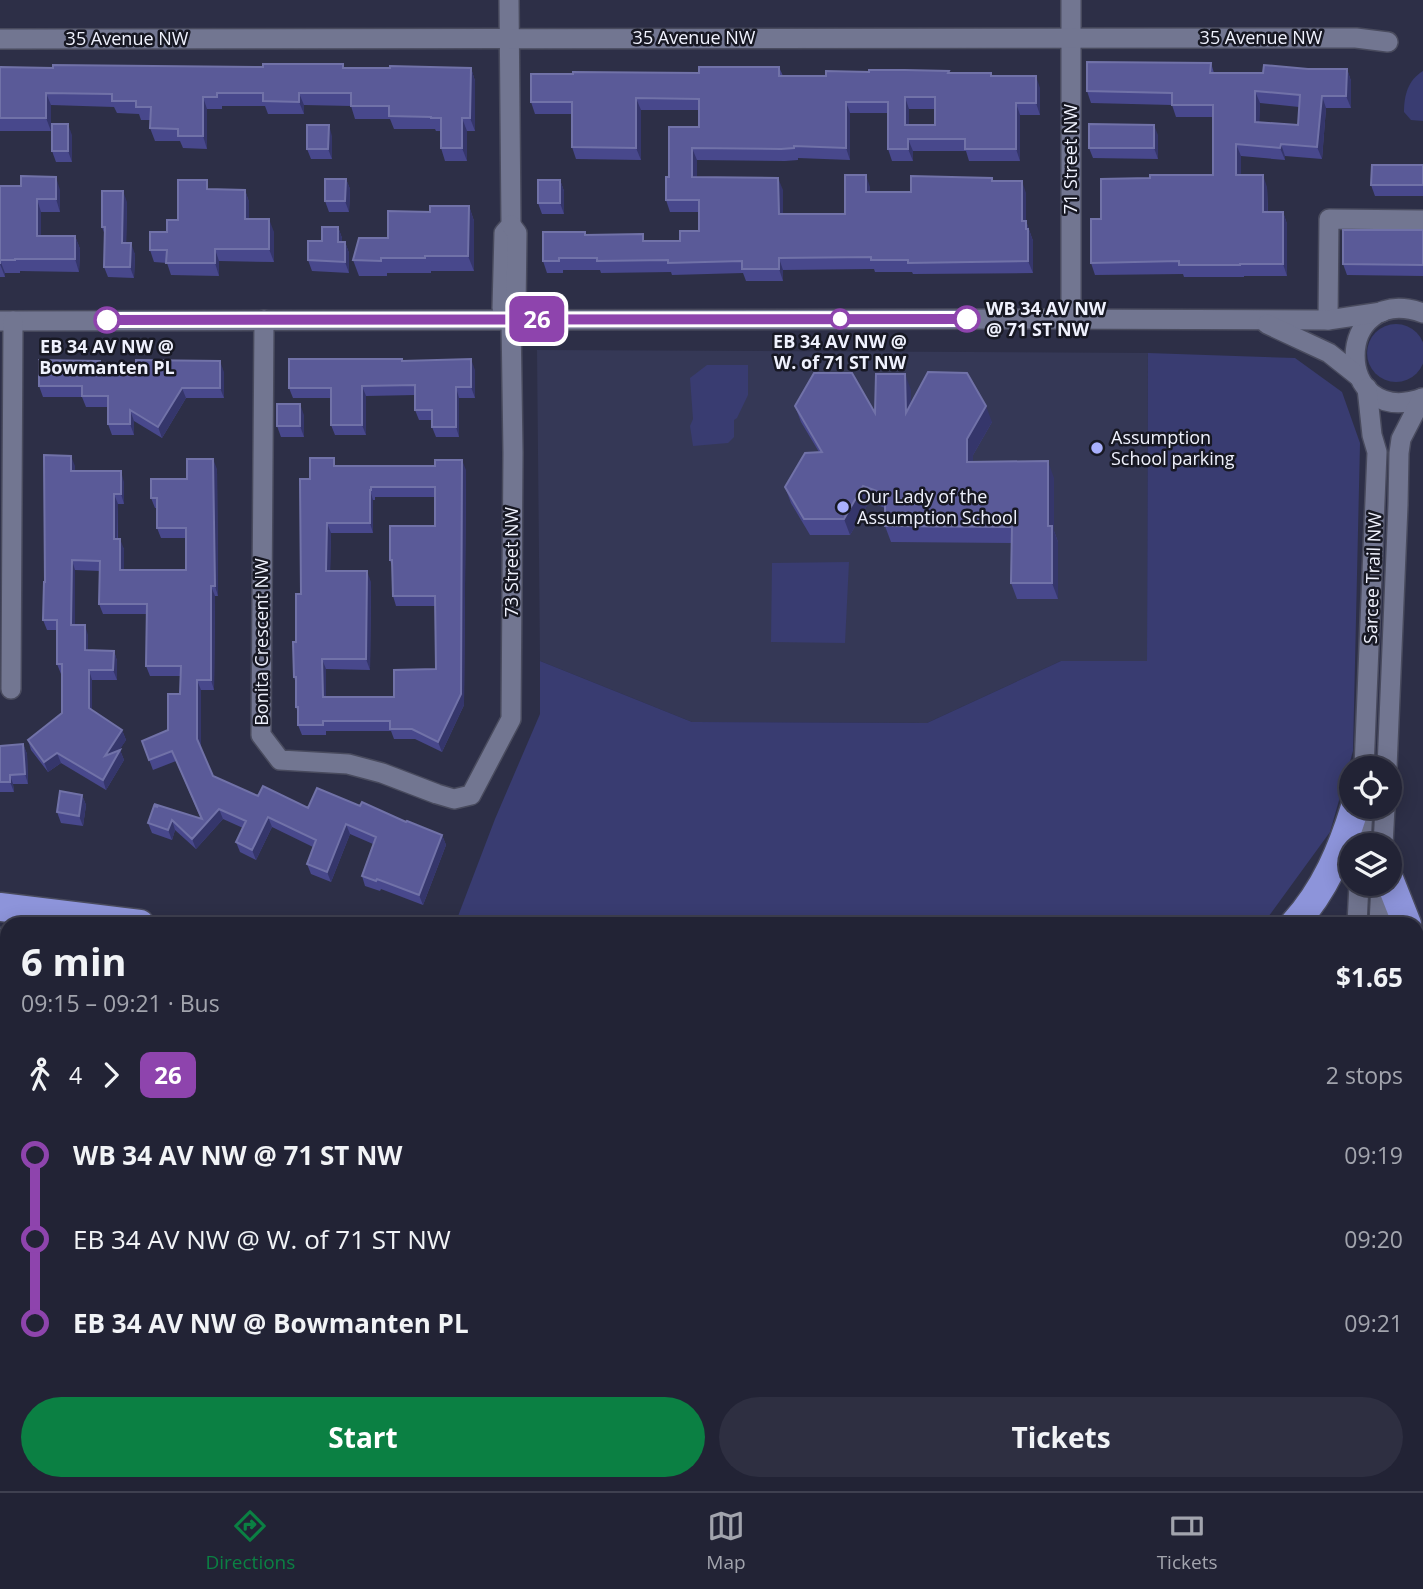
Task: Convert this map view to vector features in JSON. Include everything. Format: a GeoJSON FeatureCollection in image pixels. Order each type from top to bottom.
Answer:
{"type":"FeatureCollection","features":[{"type":"Feature","properties":{"kind":"highway"},"geometry":{"type":"LineString","coordinates":[[1299,917],[1332,869],[1350,819]]}},
{"type":"Feature","properties":{"kind":"highway"},"geometry":{"type":"LineString","coordinates":[[1396,896],[1404,917]]}},
{"type":"Feature","properties":{"kind":"highway"},"geometry":{"type":"LineString","coordinates":[[0,907],[82,917]]}},
{"type":"Feature","properties":{"kind":"street","name":"73 Street NW"},"geometry":{"type":"LineString","coordinates":[[471,795],[511,719],[511,319],[516,307],[517,233],[511,225],[509,0]]}},
{"type":"Feature","properties":{"kind":"street","name":"71 Street NW"},"geometry":{"type":"LineString","coordinates":[[1071,0],[1071,319]]}},
{"type":"Feature","properties":{"kind":"street","name":"35 Avenue NW"},"geometry":{"type":"LineString","coordinates":[[0,39],[1356,38],[1388,42]]}},
{"type":"Feature","properties":{"kind":"street"},"geometry":{"type":"LineString","coordinates":[[1328,320],[1329,219],[1423,220]]}},
{"type":"Feature","properties":{"kind":"street"},"geometry":{"type":"LineString","coordinates":[[11,689],[6,321],[1260,321],[1328,320],[1396,308],[1423,313]]}},
{"type":"Feature","properties":{"kind":"street","name":"Sarcee Trail NW"},"geometry":{"type":"LineString","coordinates":[[1364,756],[1377,452],[1363,382],[1354,361],[1360,332],[1369,320],[1382,312]]}},
{"type":"Feature","properties":{"kind":"street","name":"Bonita Crescent NW"},"geometry":{"type":"LineString","coordinates":[[264,320],[261,735],[280,760],[348,764],[383,773],[454,799],[471,795]]}},
{"type":"Feature","properties":{"kind":"street"},"geometry":{"type":"LineString","coordinates":[[1260,321],[1329,353],[1379,397],[1408,403],[1423,398]]}},
{"type":"Feature","properties":{"kind":"street","name":"Sarcee Trail NW"},"geometry":{"type":"LineString","coordinates":[[1388,756],[1399,453],[1401,439],[1423,398]]}},
{"type":"Feature","properties":{"kind":"street"},"geometry":{"type":"LineString","coordinates":[[1357,917],[1358,896]]}},
{"type":"Feature","properties":{"kind":"street"},"geometry":{"type":"LineString","coordinates":[[1379,917],[1380,896]]}},
{"type":"Feature","properties":{"kind":"shaded area"},"geometry":{"type":"Polygon","coordinates":[[[1423,71],[1423,121],[1411,120],[1404,112],[1406,94],[1410,83],[1423,71]]]}},
{"type":"Feature","properties":{"kind":"shaded area"},"geometry":{"type":"Polygon","coordinates":[[[1385,326],[1407,326],[1417,332],[1423,342],[1423,364],[1417,374],[1407,380],[1385,380],[1375,374],[1369,364],[1369,342],[1375,332],[1385,326]]]}},
{"type":"Feature","properties":{"kind":"shaded area","name":"Our Lady of the Assumption School"},"geometry":{"type":"Polygon","coordinates":[[[537,350],[1148,353],[1147,661],[1061,661],[927,723],[692,722],[540,661],[537,350]]]}},
{"type":"Feature","properties":{"kind":"shaded area"},"geometry":{"type":"Polygon","coordinates":[[[1148,353],[1295,358],[1342,392],[1360,443],[1353,751],[1352,756],[1339,756],[1339,800],[1330,832],[1268,917],[458,917],[495,819],[540,714],[540,661],[692,722],[927,723],[1061,661],[1147,661],[1148,353]]]}},
{"type":"Feature","properties":{"kind":"shaded area"},"geometry":{"type":"Polygon","coordinates":[[[707,365],[748,365],[748,395],[734,420],[734,437],[728,443],[693,446],[690,426],[693,419],[690,378],[707,365]]]}},
{"type":"Feature","properties":{"kind":"shaded area"},"geometry":{"type":"Polygon","coordinates":[[[849,562],[845,643],[771,642],[772,563],[849,562]]]}},
{"type":"Feature","properties":{"kind":"building"},"geometry":{"type":"Polygon","coordinates":[[[1087,62],[1211,63],[1210,73],[1263,73],[1264,65],[1347,69],[1346,96],[1322,96],[1317,147],[1281,144],[1280,148],[1236,144],[1236,175],[1263,175],[1263,212],[1283,212],[1283,264],[1179,265],[1179,261],[1091,263],[1091,219],[1101,219],[1101,179],[1150,178],[1150,175],[1213,175],[1213,105],[1172,105],[1172,93],[1087,91],[1087,62]],[[1255,91],[1255,122],[1298,125],[1300,95],[1255,91]]]}},
{"type":"Feature","properties":{"kind":"building"},"geometry":{"type":"Polygon","coordinates":[[[263,64],[343,64],[343,68],[471,68],[470,118],[462,118],[462,148],[441,148],[441,118],[389,116],[389,106],[351,106],[351,93],[299,93],[299,102],[263,101],[263,93],[217,93],[217,97],[203,97],[203,136],[178,136],[178,129],[150,128],[151,107],[136,107],[136,101],[112,101],[112,94],[46,93],[46,118],[0,118],[0,67],[263,67],[263,64]]]}},
{"type":"Feature","properties":{"kind":"building"},"geometry":{"type":"Polygon","coordinates":[[[699,67],[779,67],[779,76],[826,76],[826,71],[905,70],[1036,76],[1036,103],[1016,103],[1016,149],[965,149],[965,139],[908,139],[908,149],[888,149],[888,102],[846,102],[846,148],[692,148],[692,177],[778,178],[779,214],[845,214],[845,175],[866,175],[866,192],[911,192],[911,176],[1022,181],[1022,221],[1026,221],[1028,229],[1028,261],[908,263],[908,260],[871,260],[871,257],[779,258],[779,269],[742,269],[742,261],[668,263],[668,260],[597,261],[597,258],[559,258],[559,261],[543,261],[543,232],[585,232],[585,235],[643,234],[643,241],[680,241],[680,231],[699,231],[699,200],[666,200],[666,177],[669,177],[669,127],[699,127],[699,99],[636,98],[636,148],[572,147],[572,102],[531,102],[531,74],[699,73],[699,67]],[[905,97],[905,125],[935,125],[935,97],[905,97]]]}},
{"type":"Feature","properties":{"kind":"building"},"geometry":{"type":"Polygon","coordinates":[[[52,124],[68,124],[68,151],[52,151],[52,124]]]}},
{"type":"Feature","properties":{"kind":"building"},"geometry":{"type":"Polygon","coordinates":[[[1089,124],[1154,125],[1154,148],[1089,148],[1089,124]]]}},
{"type":"Feature","properties":{"kind":"building"},"geometry":{"type":"Polygon","coordinates":[[[307,125],[329,125],[328,149],[307,149],[307,125]]]}},
{"type":"Feature","properties":{"kind":"building"},"geometry":{"type":"Polygon","coordinates":[[[1372,165],[1423,165],[1423,185],[1371,185],[1372,165]]]}},
{"type":"Feature","properties":{"kind":"building"},"geometry":{"type":"Polygon","coordinates":[[[21,176],[56,177],[56,199],[37,199],[37,236],[75,236],[75,259],[0,260],[0,186],[21,186],[21,176]]]}},
{"type":"Feature","properties":{"kind":"building"},"geometry":{"type":"Polygon","coordinates":[[[325,179],[346,179],[345,201],[325,201],[325,179]]]}},
{"type":"Feature","properties":{"kind":"building"},"geometry":{"type":"Polygon","coordinates":[[[178,180],[207,180],[207,189],[245,190],[245,219],[269,219],[269,249],[215,249],[215,263],[166,263],[167,250],[150,250],[150,232],[167,232],[167,220],[178,220],[178,180]]]}},
{"type":"Feature","properties":{"kind":"building"},"geometry":{"type":"Polygon","coordinates":[[[538,180],[560,180],[560,203],[538,203],[538,180]]]}},
{"type":"Feature","properties":{"kind":"building"},"geometry":{"type":"Polygon","coordinates":[[[102,191],[123,191],[122,243],[131,243],[130,267],[104,267],[102,191]]]}},
{"type":"Feature","properties":{"kind":"building"},"geometry":{"type":"Polygon","coordinates":[[[430,206],[469,206],[468,256],[353,260],[359,238],[388,238],[388,211],[430,212],[430,206]]]}},
{"type":"Feature","properties":{"kind":"building"},"geometry":{"type":"Polygon","coordinates":[[[322,227],[338,227],[338,242],[345,242],[345,262],[308,260],[308,241],[322,241],[322,227]]]}},
{"type":"Feature","properties":{"kind":"building"},"geometry":{"type":"Polygon","coordinates":[[[1343,230],[1423,230],[1423,265],[1343,264],[1343,230]]]}},
{"type":"Feature","properties":{"kind":"building"},"geometry":{"type":"Polygon","coordinates":[[[289,359],[471,359],[471,387],[456,387],[456,427],[432,427],[432,410],[415,410],[415,385],[362,386],[362,425],[331,425],[331,388],[289,388],[289,359]]]}},
{"type":"Feature","properties":{"kind":"building"},"geometry":{"type":"Polygon","coordinates":[[[39,360],[100,361],[100,364],[136,364],[136,360],[220,361],[220,388],[182,388],[158,427],[130,410],[130,424],[108,424],[108,396],[82,396],[82,386],[39,386],[39,360]]]}},
{"type":"Feature","properties":{"kind":"building"},"geometry":{"type":"Polygon","coordinates":[[[928,372],[967,373],[986,406],[967,439],[967,462],[1048,461],[1048,526],[1052,526],[1052,583],[1011,583],[1012,527],[885,526],[885,494],[863,486],[844,519],[804,519],[785,487],[805,453],[822,452],[795,406],[814,373],[852,373],[875,413],[876,374],[905,374],[906,413],[928,372]]]}},
{"type":"Feature","properties":{"kind":"building"},"geometry":{"type":"Polygon","coordinates":[[[277,404],[300,404],[300,426],[277,426],[277,404]]]}},
{"type":"Feature","properties":{"kind":"building"},"geometry":{"type":"Polygon","coordinates":[[[44,455],[71,456],[71,471],[121,471],[121,494],[114,494],[114,539],[120,539],[120,570],[186,570],[186,528],[157,528],[157,498],[151,498],[151,479],[187,479],[187,459],[213,459],[215,586],[211,586],[211,680],[197,680],[197,739],[213,776],[258,796],[263,786],[308,808],[317,788],[360,806],[362,802],[442,835],[419,895],[362,876],[376,837],[346,824],[327,872],[307,864],[316,840],[268,817],[252,850],[236,842],[246,821],[219,809],[192,839],[172,820],[168,830],[148,823],[154,806],[158,807],[154,804],[202,819],[172,751],[149,760],[142,741],[168,730],[168,694],[180,694],[181,666],[146,666],[147,604],[99,604],[100,561],[72,560],[71,625],[85,625],[85,650],[114,651],[113,670],[89,670],[89,708],[122,730],[105,756],[120,750],[103,780],[57,753],[44,762],[28,740],[62,713],[62,664],[57,664],[57,620],[43,620],[44,455]]]}},
{"type":"Feature","properties":{"kind":"building"},"geometry":{"type":"Polygon","coordinates":[[[310,458],[334,458],[334,466],[435,466],[435,460],[462,460],[461,694],[438,742],[412,729],[390,729],[390,721],[323,721],[323,725],[298,725],[293,642],[296,642],[296,594],[301,594],[300,479],[310,479],[310,458]],[[371,487],[370,523],[327,523],[326,571],[367,571],[366,659],[322,659],[323,697],[394,697],[394,670],[436,669],[435,596],[393,596],[390,560],[390,526],[435,526],[435,487],[371,487]]]}},
{"type":"Feature","properties":{"kind":"building"},"geometry":{"type":"Polygon","coordinates":[[[23,744],[25,774],[10,775],[10,782],[0,782],[0,746],[23,744]]]}},
{"type":"Feature","properties":{"kind":"building"},"geometry":{"type":"Polygon","coordinates":[[[60,791],[82,795],[79,816],[57,812],[60,791]]]}},
{"type":"Feature","properties":{"kind":"bus line","name":"26"},"geometry":{"type":"LineString","coordinates":[[107,320],[967,319]]}},
{"type":"Feature","properties":{"kind":"place","name":"EB 34 AV NW @ W. of 71 ST NW"},"geometry":{"type":"Point","coordinates":[840,319]}},
{"type":"Feature","properties":{"kind":"place","name":"WB 34 AV NW @ 71 ST NW"},"geometry":{"type":"Point","coordinates":[967,319]}},
{"type":"Feature","properties":{"kind":"place","name":"EB 34 AV NW @ Bowmanten PL"},"geometry":{"type":"Point","coordinates":[107,320]}},
{"type":"Feature","properties":{"kind":"place","name":"Assumption School parking"},"geometry":{"type":"Point","coordinates":[1097,448]}},
{"type":"Feature","properties":{"kind":"place","name":"Our Lady of the Assumption School"},"geometry":{"type":"Point","coordinates":[843,507]}}]}
